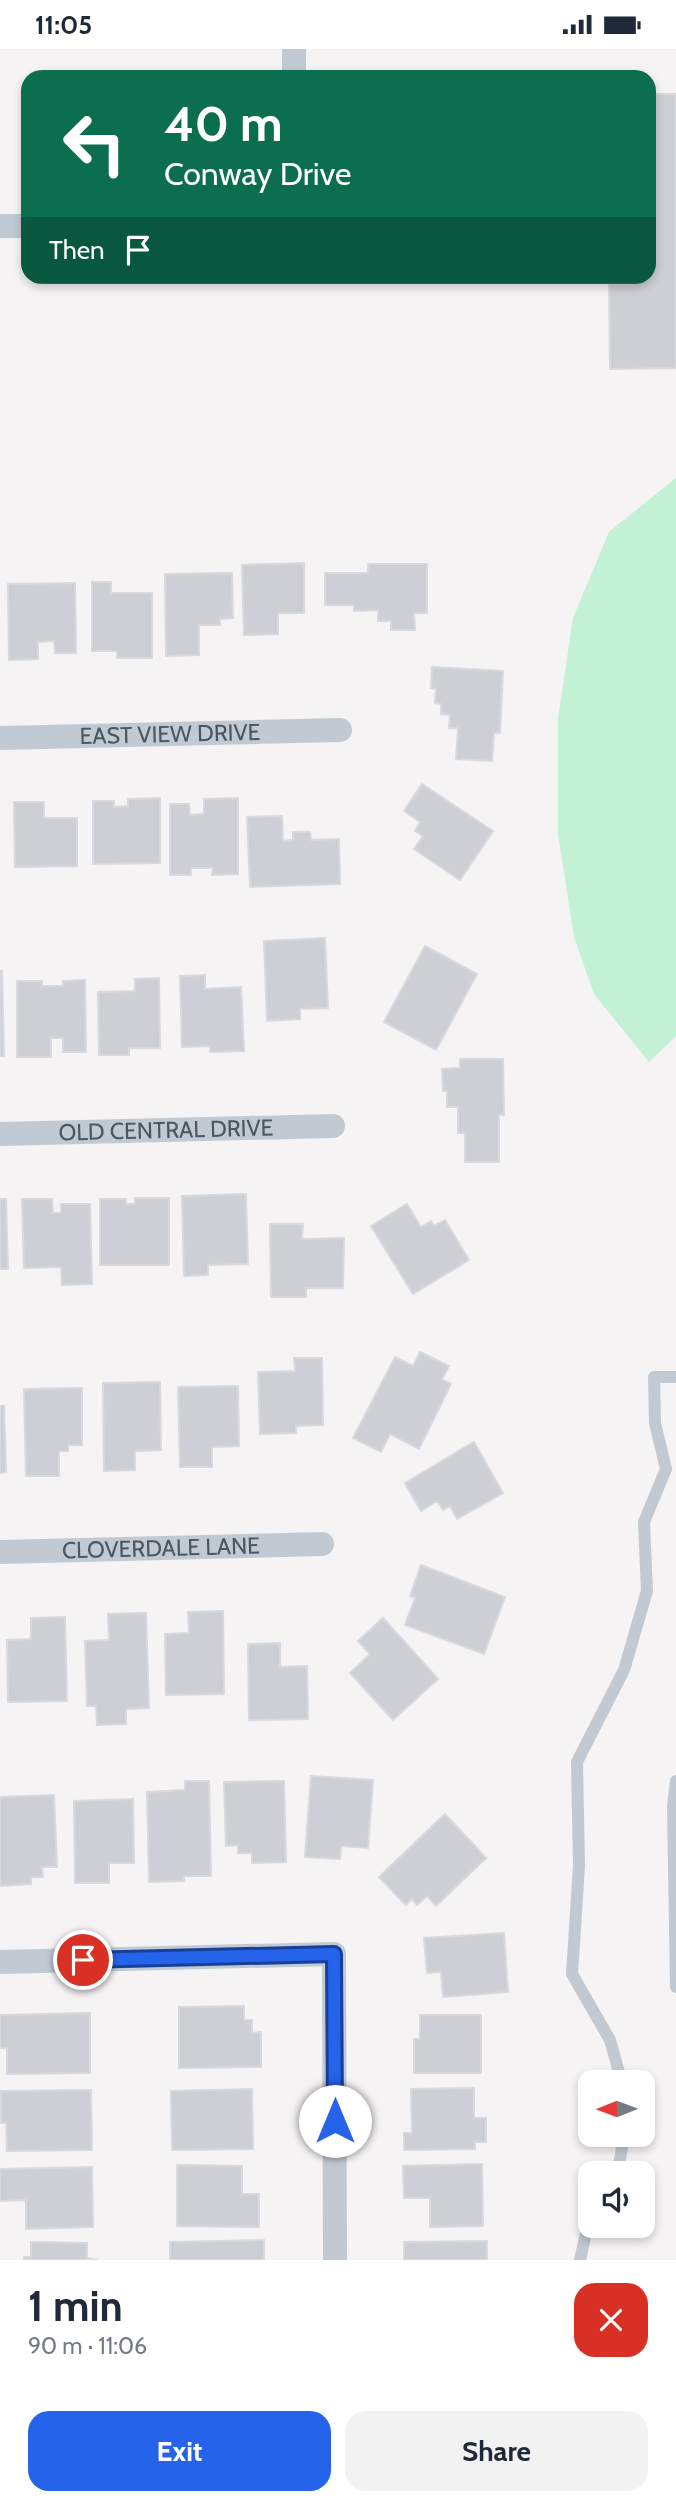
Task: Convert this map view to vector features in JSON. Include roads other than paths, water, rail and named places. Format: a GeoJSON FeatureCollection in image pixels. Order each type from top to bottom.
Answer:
{"type":"FeatureCollection","features":[{"type":"Feature","properties":{"kind":"street"},"geometry":{"type":"LineString","coordinates":[[293,49],[294,70]]}},
{"type":"Feature","properties":{"kind":"street"},"geometry":{"type":"LineString","coordinates":[[0,226],[21,226]]}},
{"type":"Feature","properties":{"kind":"street","name":"EAST VIEW DRIVE"},"geometry":{"type":"LineString","coordinates":[[0,738],[340,730]]}},
{"type":"Feature","properties":{"kind":"street","name":"OLD CENTRAL DRIVE"},"geometry":{"type":"LineString","coordinates":[[0,1134],[333,1126]]}},
{"type":"Feature","properties":{"kind":"street","name":"CLOVERDALE LANE"},"geometry":{"type":"LineString","coordinates":[[0,1552],[322,1544]]}},
{"type":"Feature","properties":{"kind":"street"},"geometry":{"type":"LineString","coordinates":[[0,1962],[334,1954],[335,2260]]}},
{"type":"Feature","properties":{"kind":"lane"},"geometry":{"type":"LineString","coordinates":[[618,2070],[610,2040],[572,1974],[579,1866],[578,1762],[624,1670],[647,1591],[645,1522],[671,1468],[655,1423],[654,1377],[676,1377]]}},
{"type":"Feature","properties":{"kind":"lane"},"geometry":{"type":"LineString","coordinates":[[676,1781],[673,1806],[676,1987]]}},
{"type":"Feature","properties":{"kind":"lane"},"geometry":{"type":"LineString","coordinates":[[580,2260],[585,2238]]}}]}
